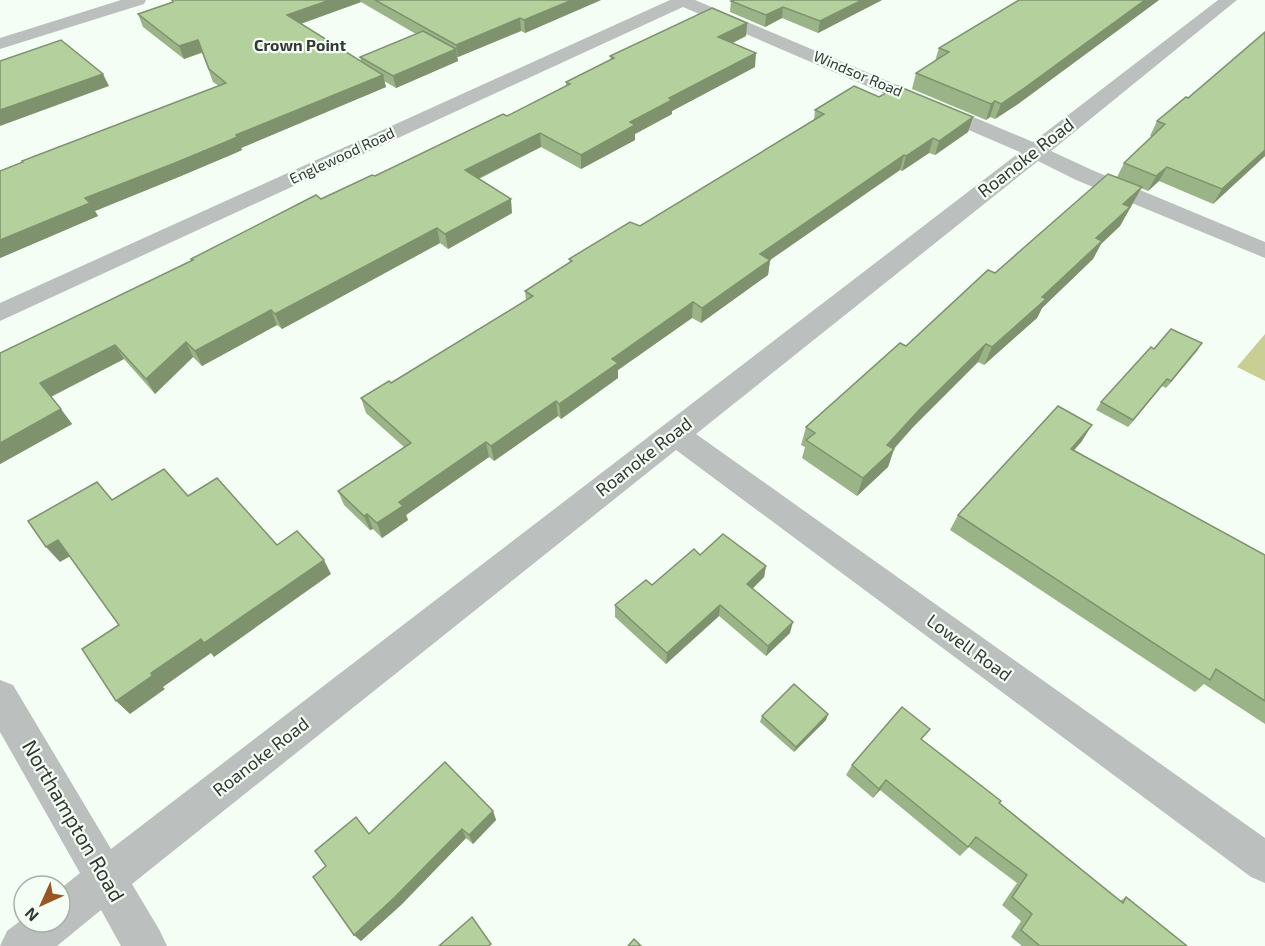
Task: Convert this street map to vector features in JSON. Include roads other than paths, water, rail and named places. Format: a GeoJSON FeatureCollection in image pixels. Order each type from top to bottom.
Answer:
{"type":"FeatureCollection","features":[{"type":"Feature","properties":{"kind":"street"},"geometry":{"type":"LineString","coordinates":[[0,44],[138,0]]}},
{"type":"Feature","properties":{"kind":"street","name":"Windsor Road"},"geometry":{"type":"LineString","coordinates":[[683,0],[1002,135],[1084,175],[1265,251]]}},
{"type":"Feature","properties":{"kind":"street","name":"Englewood Road"},"geometry":{"type":"LineString","coordinates":[[0,313],[683,0]]}},
{"type":"Feature","properties":{"kind":"street","name":"Roanoke Road"},"geometry":{"type":"LineString","coordinates":[[72,906],[1229,0]]}},
{"type":"Feature","properties":{"kind":"street","name":"Lowell Road"},"geometry":{"type":"LineString","coordinates":[[674,433],[1265,863]]}},
{"type":"Feature","properties":{"kind":"street","name":"Northampton Road"},"geometry":{"type":"LineString","coordinates":[[0,697],[145,946]]}},
{"type":"Feature","properties":{"kind":"street"},"geometry":{"type":"LineString","coordinates":[[22,946],[38,934]]}},
{"type":"Feature","properties":{"kind":"district","name":"Crown Point"},"geometry":{"type":"Point","coordinates":[300,45]}}]}
